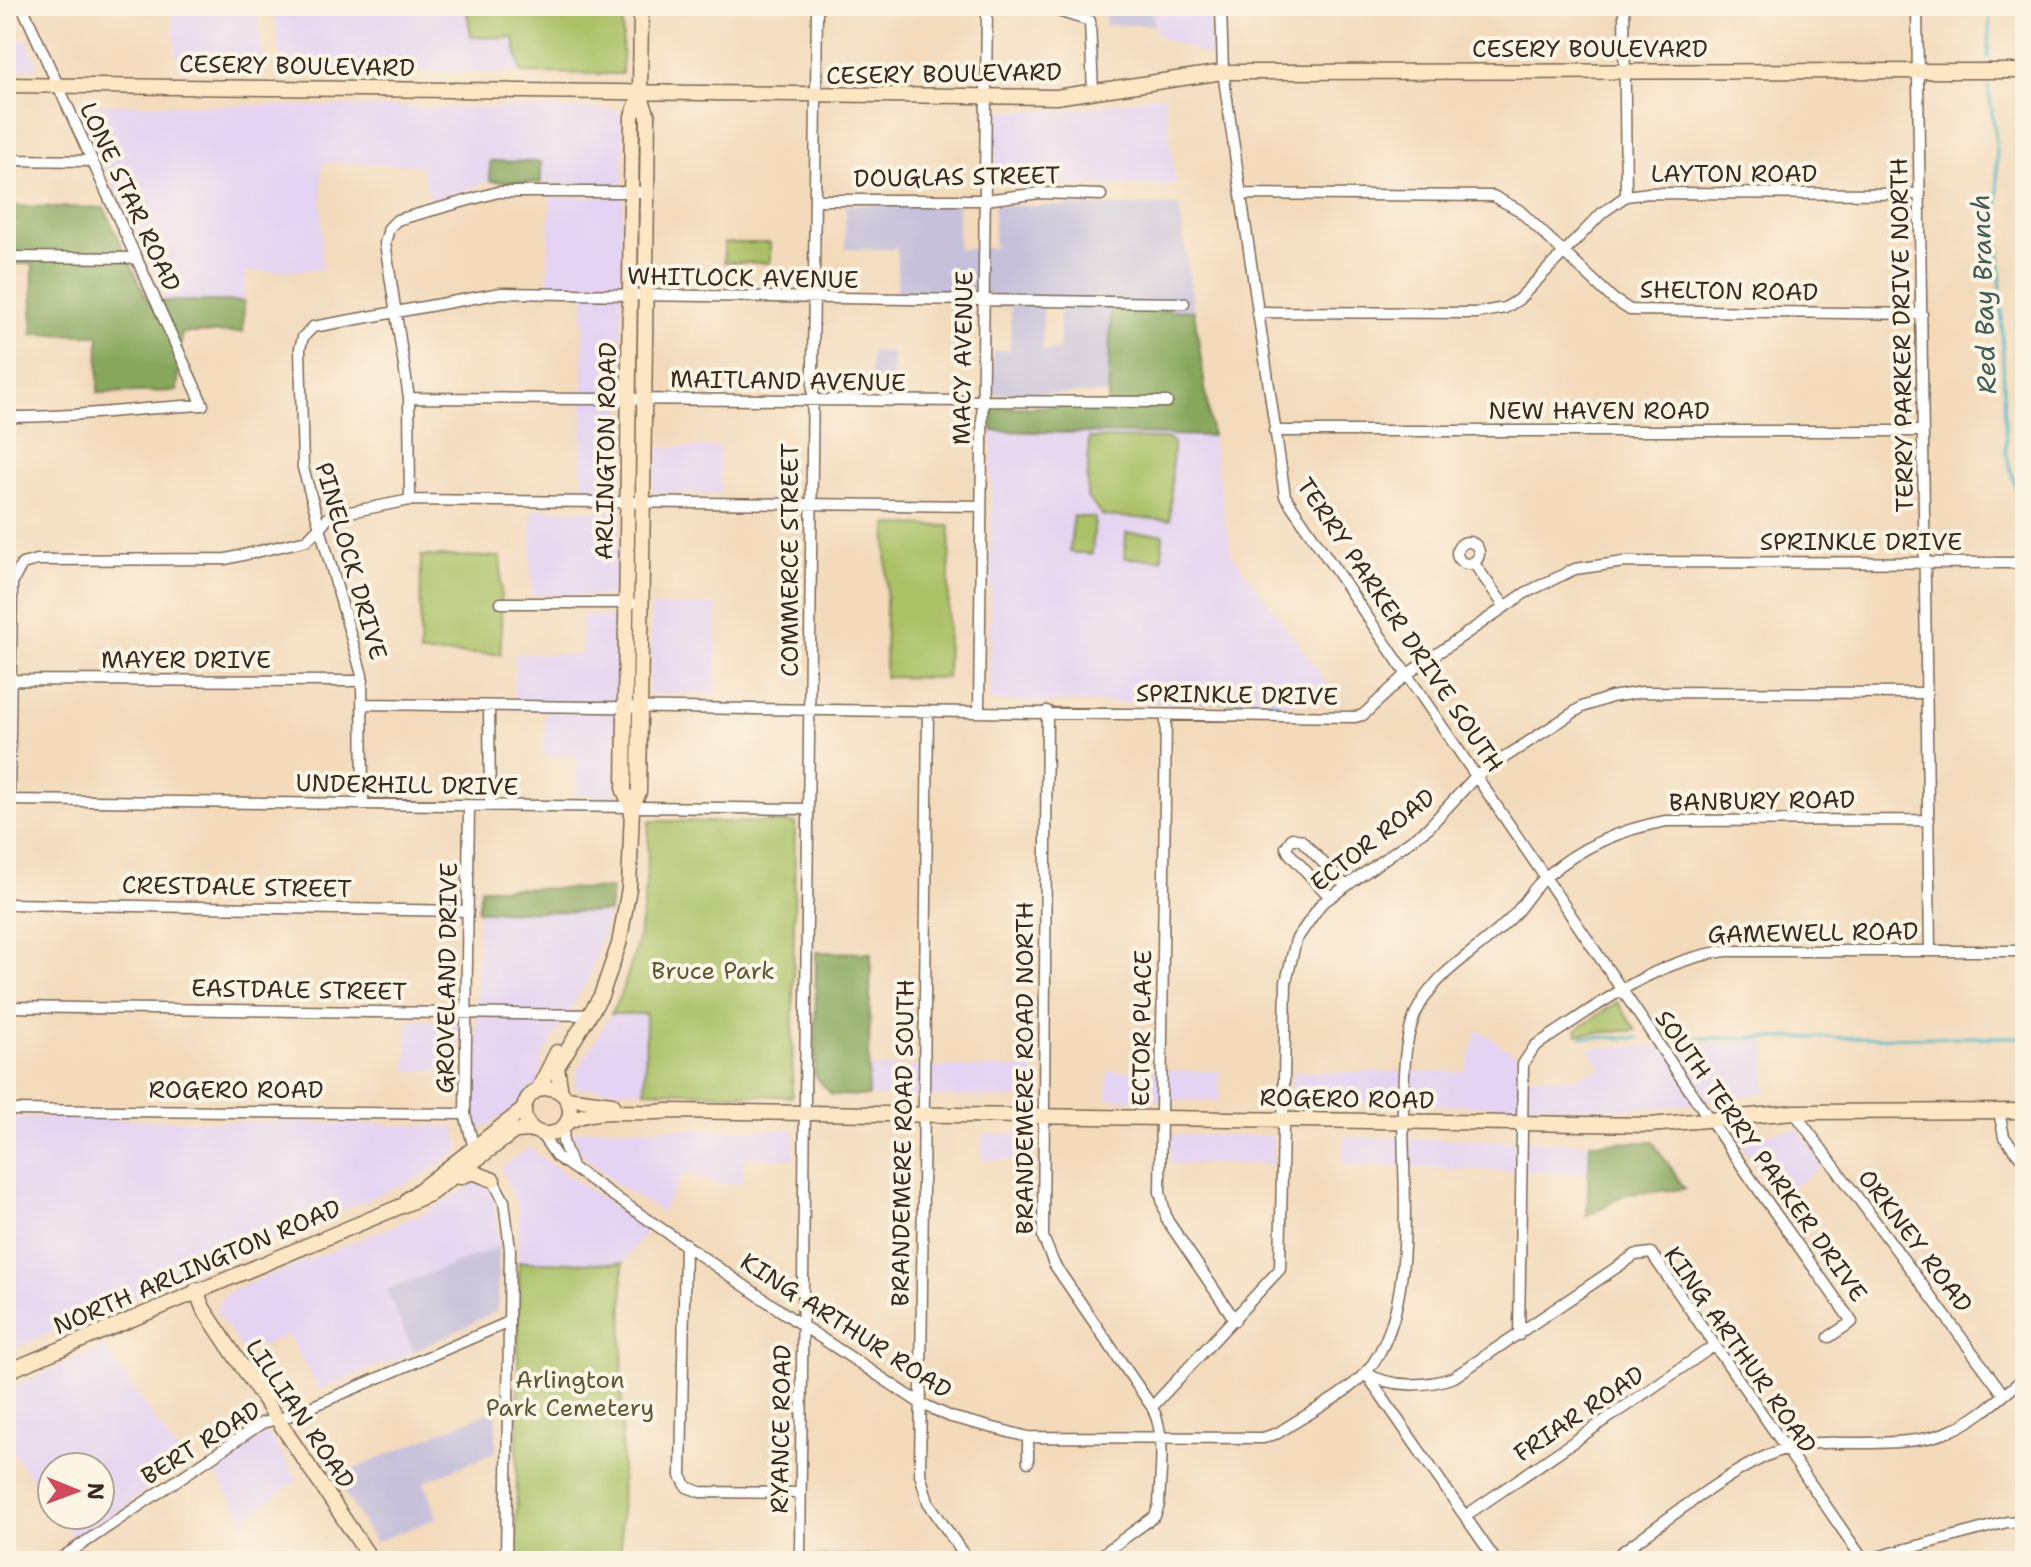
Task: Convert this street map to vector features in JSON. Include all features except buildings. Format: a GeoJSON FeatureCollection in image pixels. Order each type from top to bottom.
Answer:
{"type":"FeatureCollection","features":[{"type":"Feature","properties":{"kind":"main road","name":"ARLINGTON ROAD"},"geometry":{"type":"LineString","coordinates":[[638,296],[631,192],[632,116],[640,95],[641,6]]}},
{"type":"Feature","properties":{"kind":"main road","name":"CESERY BOULEVARD"},"geometry":{"type":"LineString","coordinates":[[6,85],[986,98],[1056,97],[1223,72],[2025,71]]}},
{"type":"Feature","properties":{"kind":"main road","name":"ARLINGTON ROAD"},"geometry":{"type":"LineString","coordinates":[[635,603],[627,502],[647,192],[648,116],[640,95]]}},
{"type":"Feature","properties":{"kind":"main road","name":"ARLINGTON ROAD"},"geometry":{"type":"LineString","coordinates":[[563,1095],[557,1067],[591,1015],[611,971],[627,907],[632,808],[639,792],[633,709],[635,603],[643,502],[636,398]]}},
{"type":"Feature","properties":{"kind":"main road","name":"ARLINGTON ROAD"},"geometry":{"type":"LineString","coordinates":[[538,1090],[558,1051],[571,1044]]}},
{"type":"Feature","properties":{"kind":"main road"},"geometry":{"type":"LineString","coordinates":[[552,1089],[563,1095],[570,1107],[566,1124],[551,1134],[538,1132],[527,1123],[524,1109],[527,1100],[538,1090],[552,1089]]}},
{"type":"Feature","properties":{"kind":"main road","name":"ROGERO ROAD"},"geometry":{"type":"LineString","coordinates":[[563,1095],[668,1111],[1522,1124],[1650,1125],[1794,1112],[2025,1111]]}},
{"type":"Feature","properties":{"kind":"main road","name":"NORTH ARLINGTON ROAD"},"geometry":{"type":"LineString","coordinates":[[412,1201],[420,1187],[524,1109]]}},
{"type":"Feature","properties":{"kind":"main road","name":"ROGERO ROAD"},"geometry":{"type":"LineString","coordinates":[[566,1124],[584,1113],[644,1114],[668,1111]]}},
{"type":"Feature","properties":{"kind":"main road","name":"NORTH ARLINGTON ROAD"},"geometry":{"type":"LineString","coordinates":[[6,1372],[412,1201],[515,1131],[538,1132]]}},
{"type":"Feature","properties":{"kind":"main road"},"geometry":{"type":"LineString","coordinates":[[490,1150],[488,1162],[493,1180]]}},
{"type":"Feature","properties":{"kind":"main road"},"geometry":{"type":"LineString","coordinates":[[412,1201],[432,1198],[473,1172],[493,1180]]}},
{"type":"Feature","properties":{"kind":"main road","name":"LILLIAN ROAD"},"geometry":{"type":"LineString","coordinates":[[196,1290],[203,1308],[372,1561]]}},
{"type":"Feature","properties":{"kind":"street","name":"LONE STAR ROAD"},"geometry":{"type":"LineString","coordinates":[[6,417],[70,418],[132,409],[203,405],[22,6]]}},
{"type":"Feature","properties":{"kind":"street","name":"COMMERCE STREET"},"geometry":{"type":"LineString","coordinates":[[804,1114],[817,6]]}},
{"type":"Feature","properties":{"kind":"street","name":"MACY AVENUE"},"geometry":{"type":"LineString","coordinates":[[979,710],[987,6]]}},
{"type":"Feature","properties":{"kind":"street"},"geometry":{"type":"LineString","coordinates":[[1042,6],[1090,21],[1093,92]]}},
{"type":"Feature","properties":{"kind":"street","name":"TERRY PARKER DRIVE SOUTH"},"geometry":{"type":"LineString","coordinates":[[1221,6],[1223,72],[1285,496],[1621,989]]}},
{"type":"Feature","properties":{"kind":"street"},"geometry":{"type":"LineString","coordinates":[[1624,6],[1626,196]]}},
{"type":"Feature","properties":{"kind":"street","name":"TERRY PARKER DRIVE NORTH"},"geometry":{"type":"LineString","coordinates":[[1917,6],[1930,951]]}},
{"type":"Feature","properties":{"kind":"street"},"geometry":{"type":"LineString","coordinates":[[6,160],[91,161]]}},
{"type":"Feature","properties":{"kind":"street"},"geometry":{"type":"LineString","coordinates":[[410,500],[409,398],[385,243],[389,228],[397,220],[498,192],[647,192]]}},
{"type":"Feature","properties":{"kind":"street","name":"DOUGLAS STREET"},"geometry":{"type":"LineString","coordinates":[[815,200],[985,200],[1040,193],[1101,195]]}},
{"type":"Feature","properties":{"kind":"street","name":"LAYTON ROAD"},"geometry":{"type":"LineString","coordinates":[[1257,312],[1490,312],[1518,300],[1602,213],[1626,196],[1649,193],[1920,194]]}},
{"type":"Feature","properties":{"kind":"street","name":"SHELTON ROAD"},"geometry":{"type":"LineString","coordinates":[[1241,194],[1493,196],[1519,210],[1613,299],[1630,310],[1922,314]]}},
{"type":"Feature","properties":{"kind":"street"},"geometry":{"type":"LineString","coordinates":[[6,257],[137,258]]}},
{"type":"Feature","properties":{"kind":"street","name":"WHITLOCK AVENUE"},"geometry":{"type":"LineString","coordinates":[[307,331],[318,324],[501,293],[1184,303]]}},
{"type":"Feature","properties":{"kind":"street","name":"PINELOCK DRIVE"},"geometry":{"type":"LineString","coordinates":[[307,331],[300,348],[300,450],[363,681],[363,804]]}},
{"type":"Feature","properties":{"kind":"street","name":"MAITLAND AVENUE"},"geometry":{"type":"LineString","coordinates":[[409,398],[1167,402]]}},
{"type":"Feature","properties":{"kind":"street","name":"NEW HAVEN ROAD"},"geometry":{"type":"LineString","coordinates":[[1274,431],[1923,431]]}},
{"type":"Feature","properties":{"kind":"street"},"geometry":{"type":"LineString","coordinates":[[7,800],[8,634],[12,583],[15,570],[22,564],[37,560],[226,559],[307,540],[330,516],[410,500],[981,506]]}},
{"type":"Feature","properties":{"kind":"street"},"geometry":{"type":"LineString","coordinates":[[1473,562],[1505,607]]}},
{"type":"Feature","properties":{"kind":"street","name":"SPRINKLE DRIVE"},"geometry":{"type":"LineString","coordinates":[[633,709],[979,710],[1355,717],[1363,715],[1406,675],[1505,607],[1552,578],[1598,564],[2025,563]]}},
{"type":"Feature","properties":{"kind":"street"},"geometry":{"type":"LineString","coordinates":[[501,603],[635,603]]}},
{"type":"Feature","properties":{"kind":"street","name":"MAYER DRIVE"},"geometry":{"type":"LineString","coordinates":[[10,680],[363,681]]}},
{"type":"Feature","properties":{"kind":"street","name":"ECTOR ROAD"},"geometry":{"type":"LineString","coordinates":[[1152,1407],[1280,1269],[1289,959],[1306,922],[1329,896],[1428,828],[1476,776],[1550,725],[1611,697],[1642,692],[1927,693]]}},
{"type":"Feature","properties":{"kind":"street"},"geometry":{"type":"LineString","coordinates":[[364,704],[633,709]]}},
{"type":"Feature","properties":{"kind":"street"},"geometry":{"type":"LineString","coordinates":[[489,707],[490,805]]}},
{"type":"Feature","properties":{"kind":"street","name":"BRANDEMERE ROAD SOUTH"},"geometry":{"type":"LineString","coordinates":[[928,711],[920,1403],[922,1489],[968,1561]]}},
{"type":"Feature","properties":{"kind":"street","name":"BRANDEMERE ROAD NORTH"},"geometry":{"type":"LineString","coordinates":[[1047,711],[1041,1215],[1045,1245],[1152,1407],[1160,1422],[1161,1438],[1159,1505],[1155,1516],[1093,1561]]}},
{"type":"Feature","properties":{"kind":"street","name":"ECTOR PLACE"},"geometry":{"type":"LineString","coordinates":[[1166,715],[1162,1207],[1167,1220],[1235,1320]]}},
{"type":"Feature","properties":{"kind":"street","name":"UNDERHILL DRIVE"},"geometry":{"type":"LineString","coordinates":[[7,800],[808,809]]}},
{"type":"Feature","properties":{"kind":"street","name":"GROVELAND DRIVE"},"geometry":{"type":"LineString","coordinates":[[469,806],[465,1114],[474,1148]]}},
{"type":"Feature","properties":{"kind":"street","name":"BANBURY ROAD"},"geometry":{"type":"LineString","coordinates":[[1366,1373],[1393,1328],[1401,1292],[1403,1121],[1410,1028],[1419,1006],[1447,969],[1507,923],[1546,877],[1606,839],[1637,826],[1666,821],[1929,820]]}},
{"type":"Feature","properties":{"kind":"street"},"geometry":{"type":"LineString","coordinates":[[1329,896],[1289,853],[1286,847],[1292,838],[1301,840],[1345,885]]}},
{"type":"Feature","properties":{"kind":"street","name":"CRESTDALE STREET"},"geometry":{"type":"LineString","coordinates":[[6,904],[468,911]]}},
{"type":"Feature","properties":{"kind":"street","name":"GAMEWELL ROAD"},"geometry":{"type":"LineString","coordinates":[[1519,1335],[1523,1064],[1528,1052],[1621,989],[1676,961],[1726,951],[2025,951]]}},
{"type":"Feature","properties":{"kind":"street","name":"SOUTH TERRY PARKER DRIVE"},"geometry":{"type":"LineString","coordinates":[[1621,989],[1709,1121],[1852,1322],[1829,1337]]}},
{"type":"Feature","properties":{"kind":"street","name":"EASTDALE STREET"},"geometry":{"type":"LineString","coordinates":[[6,1007],[591,1015]]}},
{"type":"Feature","properties":{"kind":"street","name":"ROGERO ROAD"},"geometry":{"type":"LineString","coordinates":[[6,1110],[465,1114]]}},
{"type":"Feature","properties":{"kind":"street"},"geometry":{"type":"LineString","coordinates":[[1999,1111],[2004,1137],[2025,1162]]}},
{"type":"Feature","properties":{"kind":"street","name":"ORKNEY ROAD"},"geometry":{"type":"LineString","coordinates":[[1794,1112],[2004,1395]]}},
{"type":"Feature","properties":{"kind":"street","name":"RYANCE ROAD"},"geometry":{"type":"LineString","coordinates":[[800,1553],[804,1114]]}},
{"type":"Feature","properties":{"kind":"street"},"geometry":{"type":"LineString","coordinates":[[566,1124],[563,1142],[572,1166]]}},
{"type":"Feature","properties":{"kind":"street","name":"KING ARTHUR ROAD"},"geometry":{"type":"LineString","coordinates":[[538,1132],[557,1157],[920,1403],[980,1427],[1028,1437],[1263,1438],[1278,1433],[1366,1373],[1377,1379],[1399,1383],[1442,1381],[1467,1371],[1635,1255],[1645,1252],[1655,1257],[1864,1561]]}},
{"type":"Feature","properties":{"kind":"street"},"geometry":{"type":"LineString","coordinates":[[493,1180],[504,1201],[509,1223],[506,1561]]}},
{"type":"Feature","properties":{"kind":"street"},"geometry":{"type":"LineString","coordinates":[[685,1243],[681,1476],[687,1487],[700,1492],[800,1493]]}},
{"type":"Feature","properties":{"kind":"street","name":"BERT ROAD"},"geometry":{"type":"LineString","coordinates":[[57,1561],[262,1423],[509,1322]]}},
{"type":"Feature","properties":{"kind":"street","name":"FRIAR ROAD"},"geometry":{"type":"LineString","coordinates":[[1465,1516],[1715,1345]]}},
{"type":"Feature","properties":{"kind":"street"},"geometry":{"type":"LineString","coordinates":[[1366,1373],[1496,1561]]}},
{"type":"Feature","properties":{"kind":"street"},"geometry":{"type":"LineString","coordinates":[[1609,1561],[1746,1467],[1785,1448],[1813,1444],[1905,1443],[1939,1438],[1974,1421],[2025,1377]]}},
{"type":"Feature","properties":{"kind":"street"},"geometry":{"type":"LineString","coordinates":[[1028,1437],[1028,1462]]}},
{"type":"Feature","properties":{"kind":"street"},"geometry":{"type":"LineString","coordinates":[[1864,1561],[2007,1522],[2025,1521]]}},
{"type":"Feature","properties":{"kind":"shaded area"},"geometry":{"type":"Polygon","coordinates":[[[170,6],[256,6],[266,71],[179,69],[170,6]]]}},
{"type":"Feature","properties":{"kind":"shaded area"},"geometry":{"type":"Polygon","coordinates":[[[272,6],[466,6],[471,37],[514,38],[521,73],[284,71],[272,6]]]}},
{"type":"Feature","properties":{"kind":"shaded area"},"geometry":{"type":"Polygon","coordinates":[[[1095,6],[1151,6],[1155,25],[1105,25],[1105,9],[1095,6]]]}},
{"type":"Feature","properties":{"kind":"shaded area"},"geometry":{"type":"Polygon","coordinates":[[[1151,6],[1210,6],[1211,57],[1157,36],[1151,6]]]}},
{"type":"Feature","properties":{"kind":"shaded area"},"geometry":{"type":"Polygon","coordinates":[[[6,40],[27,40],[37,64],[34,69],[6,68],[6,40]]]}},
{"type":"Feature","properties":{"kind":"shaded area"},"geometry":{"type":"Polygon","coordinates":[[[1164,95],[1176,186],[994,185],[995,111],[1068,111],[1164,95]]]}},
{"type":"Feature","properties":{"kind":"shaded area"},"geometry":{"type":"Polygon","coordinates":[[[76,104],[613,109],[623,115],[623,184],[541,183],[541,162],[490,162],[490,181],[431,202],[420,165],[322,163],[322,270],[245,272],[244,301],[166,301],[76,104]]]}},
{"type":"Feature","properties":{"kind":"shaded area"},"geometry":{"type":"Polygon","coordinates":[[[550,196],[623,197],[620,492],[582,492],[584,288],[548,287],[550,196]]]}},
{"type":"Feature","properties":{"kind":"shaded area"},"geometry":{"type":"Polygon","coordinates":[[[958,204],[958,249],[994,248],[994,206],[1179,206],[1194,311],[1111,309],[1110,394],[992,393],[993,351],[1010,350],[1011,307],[993,307],[993,294],[897,293],[897,249],[845,249],[846,205],[958,204]],[[1043,306],[1042,350],[1059,350],[1060,306],[1043,306]]]}},
{"type":"Feature","properties":{"kind":"shaded area"},"geometry":{"type":"Polygon","coordinates":[[[871,352],[893,352],[893,392],[870,392],[871,352]]]}},
{"type":"Feature","properties":{"kind":"shaded area"},"geometry":{"type":"Polygon","coordinates":[[[992,431],[1212,436],[1231,553],[1343,704],[990,702],[992,431]]]}},
{"type":"Feature","properties":{"kind":"shaded area"},"geometry":{"type":"Polygon","coordinates":[[[720,447],[720,494],[653,493],[653,448],[720,447]]]}},
{"type":"Feature","properties":{"kind":"shaded area"},"geometry":{"type":"Polygon","coordinates":[[[532,509],[619,511],[618,596],[531,594],[532,509]]]}},
{"type":"Feature","properties":{"kind":"shaded area"},"geometry":{"type":"Polygon","coordinates":[[[717,605],[716,694],[649,694],[652,607],[717,605]]]}},
{"type":"Feature","properties":{"kind":"shaded area"},"geometry":{"type":"Polygon","coordinates":[[[582,615],[618,618],[614,796],[576,795],[577,757],[544,756],[545,711],[514,710],[515,654],[581,655],[582,615]]]}},
{"type":"Feature","properties":{"kind":"shaded area"},"geometry":{"type":"Polygon","coordinates":[[[478,911],[609,912],[589,978],[542,1058],[537,1097],[479,1130],[475,1107],[478,911]]]}},
{"type":"Feature","properties":{"kind":"shaded area"},"geometry":{"type":"Polygon","coordinates":[[[611,1014],[646,1014],[645,1090],[575,1088],[578,1069],[611,1014]]]}},
{"type":"Feature","properties":{"kind":"shaded area"},"geometry":{"type":"Polygon","coordinates":[[[408,1021],[460,1022],[459,1070],[407,1071],[408,1021]]]}},
{"type":"Feature","properties":{"kind":"shaded area"},"geometry":{"type":"Polygon","coordinates":[[[1478,1030],[1517,1056],[1529,1077],[1574,1078],[1602,1069],[1588,1048],[1765,1041],[1766,1092],[1684,1105],[1628,1109],[1291,1101],[1292,1072],[1465,1072],[1478,1030]]]}},
{"type":"Feature","properties":{"kind":"shaded area"},"geometry":{"type":"Polygon","coordinates":[[[869,1067],[1033,1068],[1033,1098],[868,1096],[869,1067]]]}},
{"type":"Feature","properties":{"kind":"shaded area"},"geometry":{"type":"Polygon","coordinates":[[[1108,1071],[1220,1071],[1219,1101],[1107,1099],[1108,1071]]]}},
{"type":"Feature","properties":{"kind":"shaded area"},"geometry":{"type":"Polygon","coordinates":[[[6,1117],[454,1126],[460,1150],[421,1177],[6,1352],[6,1117]]]}},
{"type":"Feature","properties":{"kind":"shaded area"},"geometry":{"type":"Polygon","coordinates":[[[600,1128],[794,1130],[794,1159],[744,1158],[742,1184],[716,1184],[685,1173],[661,1212],[615,1183],[581,1153],[572,1132],[600,1128]]]}},
{"type":"Feature","properties":{"kind":"shaded area"},"geometry":{"type":"Polygon","coordinates":[[[1797,1129],[1824,1165],[1779,1196],[1736,1138],[1797,1129]]]}},
{"type":"Feature","properties":{"kind":"shaded area"},"geometry":{"type":"Polygon","coordinates":[[[983,1134],[1032,1134],[1032,1160],[982,1160],[983,1134]]]}},
{"type":"Feature","properties":{"kind":"shaded area"},"geometry":{"type":"Polygon","coordinates":[[[1171,1135],[1273,1136],[1272,1164],[1170,1164],[1171,1135]]]}},
{"type":"Feature","properties":{"kind":"shaded area"},"geometry":{"type":"Polygon","coordinates":[[[1344,1137],[1590,1143],[1589,1174],[1343,1165],[1344,1137]]]}},
{"type":"Feature","properties":{"kind":"shaded area"},"geometry":{"type":"Polygon","coordinates":[[[528,1148],[647,1230],[623,1263],[519,1262],[518,1207],[501,1168],[528,1148]]]}},
{"type":"Feature","properties":{"kind":"shaded area"},"geometry":{"type":"Polygon","coordinates":[[[480,1180],[492,1195],[498,1247],[388,1290],[413,1352],[319,1390],[288,1335],[244,1353],[216,1311],[224,1294],[427,1212],[480,1180]]]}},
{"type":"Feature","properties":{"kind":"shaded area"},"geometry":{"type":"Polygon","coordinates":[[[498,1247],[497,1311],[413,1352],[387,1290],[498,1247]]]}},
{"type":"Feature","properties":{"kind":"shaded area"},"geometry":{"type":"Polygon","coordinates":[[[104,1347],[185,1463],[116,1512],[116,1451],[36,1451],[36,1485],[6,1443],[6,1389],[104,1347]]]}},
{"type":"Feature","properties":{"kind":"shaded area"},"geometry":{"type":"Polygon","coordinates":[[[496,1409],[496,1452],[424,1482],[437,1518],[375,1542],[335,1477],[496,1409]]]}},
{"type":"Feature","properties":{"kind":"shaded area"},"geometry":{"type":"Polygon","coordinates":[[[267,1432],[298,1480],[244,1519],[212,1469],[267,1432]]]}},
{"type":"Feature","properties":{"kind":"shaded area"},"geometry":{"type":"Polygon","coordinates":[[[69,1531],[90,1531],[76,1541],[69,1531]]]}},
{"type":"Feature","properties":{"kind":"green space"},"geometry":{"type":"Polygon","coordinates":[[[466,6],[623,6],[622,74],[521,73],[514,38],[471,37],[466,6]]]}},
{"type":"Feature","properties":{"kind":"green space"},"geometry":{"type":"Polygon","coordinates":[[[490,161],[541,162],[541,183],[490,181],[490,161]]]}},
{"type":"Feature","properties":{"kind":"green space"},"geometry":{"type":"Polygon","coordinates":[[[6,206],[104,208],[148,301],[244,301],[243,332],[182,333],[177,391],[98,393],[99,335],[32,334],[33,264],[6,264],[6,206]]]}},
{"type":"Feature","properties":{"kind":"green space"},"geometry":{"type":"Polygon","coordinates":[[[724,243],[770,243],[770,263],[724,262],[724,243]]]}},
{"type":"Feature","properties":{"kind":"green space"},"geometry":{"type":"Polygon","coordinates":[[[1111,309],[1194,311],[1212,436],[992,431],[993,408],[1108,405],[1111,309]]]}},
{"type":"Feature","properties":{"kind":"green space"},"geometry":{"type":"Polygon","coordinates":[[[1089,438],[1168,439],[1173,443],[1170,520],[1103,516],[1087,498],[1089,438]]]}},
{"type":"Feature","properties":{"kind":"green space"},"geometry":{"type":"Polygon","coordinates":[[[1073,516],[1095,518],[1092,554],[1070,552],[1073,516]]]}},
{"type":"Feature","properties":{"kind":"green space"},"geometry":{"type":"Polygon","coordinates":[[[887,525],[950,526],[947,678],[885,677],[887,525]]]}},
{"type":"Feature","properties":{"kind":"green space"},"geometry":{"type":"Polygon","coordinates":[[[1126,533],[1163,534],[1162,559],[1125,558],[1126,533]]]}},
{"type":"Feature","properties":{"kind":"green space"},"geometry":{"type":"Polygon","coordinates":[[[421,556],[501,557],[501,654],[420,654],[421,556]]]}},
{"type":"Feature","properties":{"kind":"green space","name":"Bruce Park"},"geometry":{"type":"Polygon","coordinates":[[[649,821],[795,823],[792,1097],[645,1090],[646,1014],[611,1014],[630,967],[642,919],[649,821]]]}},
{"type":"Feature","properties":{"kind":"green space"},"geometry":{"type":"Polygon","coordinates":[[[481,888],[612,889],[609,912],[478,911],[481,888]]]}},
{"type":"Feature","properties":{"kind":"green space"},"geometry":{"type":"Polygon","coordinates":[[[816,952],[871,953],[868,1096],[832,1095],[815,1076],[816,952]]]}},
{"type":"Feature","properties":{"kind":"green space"},"geometry":{"type":"Polygon","coordinates":[[[1617,1002],[1636,1030],[1578,1034],[1576,1030],[1617,1002]]]}},
{"type":"Feature","properties":{"kind":"green space"},"geometry":{"type":"Polygon","coordinates":[[[1653,1142],[1685,1189],[1626,1194],[1587,1216],[1590,1143],[1653,1142]]]}},
{"type":"Feature","properties":{"kind":"green space","name":"Arlington Park Cemetery"},"geometry":{"type":"Polygon","coordinates":[[[519,1262],[623,1263],[621,1556],[893,1556],[896,1561],[516,1561],[519,1262]]]}},
{"type":"Feature","properties":{"kind":"waterway"},"geometry":{"type":"LineString","coordinates":[[1988,57],[1990,6]]}},
{"type":"Feature","properties":{"kind":"waterway","name":"Red Bay Branch"},"geometry":{"type":"LineString","coordinates":[[1988,86],[1996,138],[2006,453],[2017,492],[2025,492]]}},
{"type":"Feature","properties":{"kind":"waterway"},"geometry":{"type":"LineString","coordinates":[[1175,700],[1278,702]]}},
{"type":"Feature","properties":{"kind":"waterway"},"geometry":{"type":"LineString","coordinates":[[1582,1037],[1638,1038]]}},
{"type":"Feature","properties":{"kind":"waterway"},"geometry":{"type":"LineString","coordinates":[[1673,1038],[2025,1037]]}}]}
